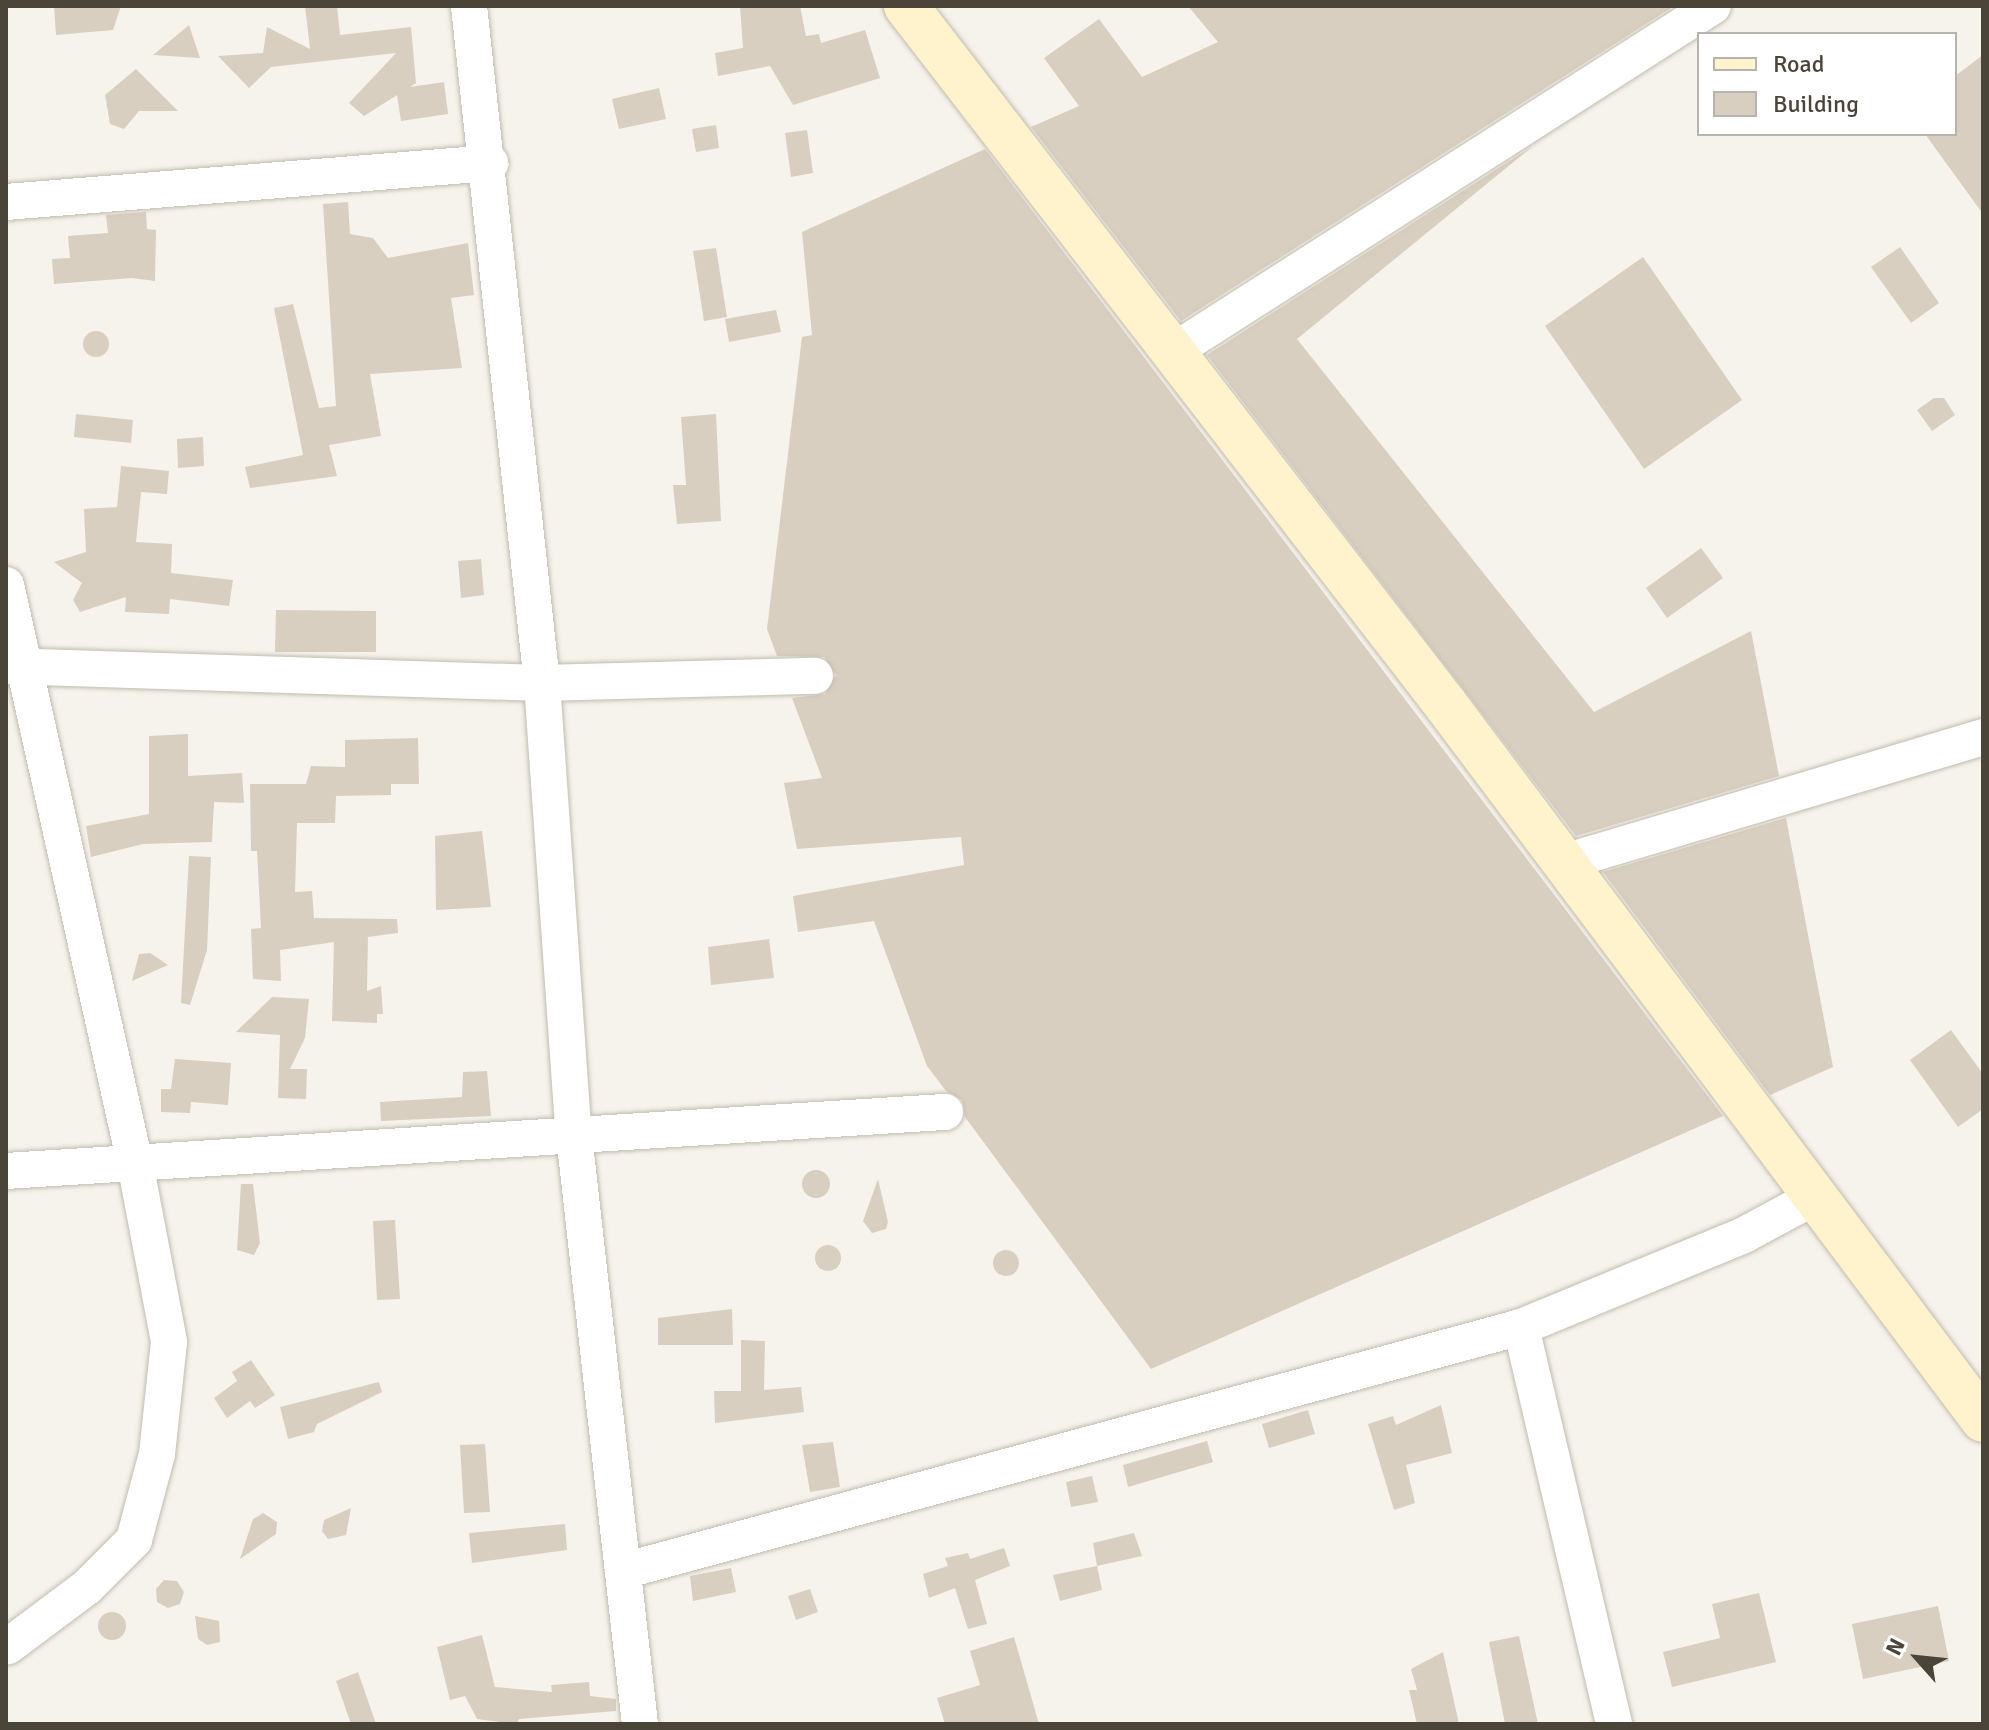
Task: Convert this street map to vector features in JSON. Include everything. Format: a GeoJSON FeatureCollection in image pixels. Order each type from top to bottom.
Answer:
{"type":"FeatureCollection","features":[{"type":"Feature","properties":{"kind":"main road"},"geometry":{"type":"LineString","coordinates":[[906,6],[1564,862],[1983,1420]]}},
{"type":"Feature","properties":{"kind":"street"},"geometry":{"type":"LineString","coordinates":[[469,6],[490,163],[542,683],[574,1135],[640,1724]]}},
{"type":"Feature","properties":{"kind":"street"},"geometry":{"type":"LineString","coordinates":[[1172,352],[1713,6]]}},
{"type":"Feature","properties":{"kind":"street"},"geometry":{"type":"LineString","coordinates":[[6,202],[490,163]]}},
{"type":"Feature","properties":{"kind":"street"},"geometry":{"type":"LineString","coordinates":[[6,585],[15,666],[135,1163],[169,1342],[157,1454],[138,1526],[124,1556],[8,1646]]}},
{"type":"Feature","properties":{"kind":"street"},"geometry":{"type":"LineString","coordinates":[[15,666],[542,683],[815,676]]}},
{"type":"Feature","properties":{"kind":"street"},"geometry":{"type":"LineString","coordinates":[[1564,862],[1983,737]]}},
{"type":"Feature","properties":{"kind":"street"},"geometry":{"type":"LineString","coordinates":[[6,1171],[945,1112]]}},
{"type":"Feature","properties":{"kind":"street"},"geometry":{"type":"LineString","coordinates":[[623,1571],[1521,1327],[1744,1235],[1815,1197]]}},
{"type":"Feature","properties":{"kind":"street"},"geometry":{"type":"LineString","coordinates":[[1521,1327],[1614,1724]]}},
{"type":"Feature","properties":{"kind":"building"},"geometry":{"type":"Polygon","coordinates":[[[54,6],[121,6],[113,30],[56,35],[54,6]]]}},
{"type":"Feature","properties":{"kind":"building"},"geometry":{"type":"Polygon","coordinates":[[[305,6],[337,6],[340,35],[411,27],[416,83],[410,87],[444,82],[448,114],[401,121],[397,95],[364,116],[349,103],[396,53],[271,67],[249,88],[218,56],[263,53],[267,27],[310,49],[305,6]]]}},
{"type":"Feature","properties":{"kind":"building"},"geometry":{"type":"Polygon","coordinates":[[[740,6],[800,6],[806,36],[819,34],[821,43],[865,30],[880,78],[793,105],[770,66],[718,76],[715,53],[743,48],[740,6]]]}},
{"type":"Feature","properties":{"kind":"building"},"geometry":{"type":"Polygon","coordinates":[[[1188,6],[1674,6],[1181,321],[1031,127],[1079,106],[1044,58],[1099,19],[1142,77],[1218,42],[1188,6]]]}},
{"type":"Feature","properties":{"kind":"building"},"geometry":{"type":"Polygon","coordinates":[[[189,25],[200,58],[153,55],[189,25]]]}},
{"type":"Feature","properties":{"kind":"building"},"geometry":{"type":"Polygon","coordinates":[[[1983,55],[1983,214],[1926,136],[1957,136],[1957,74],[1983,55]]]}},
{"type":"Feature","properties":{"kind":"building"},"geometry":{"type":"Polygon","coordinates":[[[136,69],[178,111],[139,111],[124,129],[110,124],[105,95],[136,69]]]}},
{"type":"Feature","properties":{"kind":"building"},"geometry":{"type":"Polygon","coordinates":[[[659,88],[666,119],[619,129],[612,99],[659,88]]]}},
{"type":"Feature","properties":{"kind":"building"},"geometry":{"type":"Polygon","coordinates":[[[716,125],[719,148],[696,152],[692,129],[716,125]]]}},
{"type":"Feature","properties":{"kind":"building"},"geometry":{"type":"Polygon","coordinates":[[[807,130],[813,173],[791,177],[785,133],[807,130]]]}},
{"type":"Feature","properties":{"kind":"building"},"geometry":{"type":"Polygon","coordinates":[[[1533,146],[1297,339],[1594,712],[1751,631],[1779,776],[1576,836],[1207,355],[1533,146]]]}},
{"type":"Feature","properties":{"kind":"building"},"geometry":{"type":"Polygon","coordinates":[[[985,149],[1723,1116],[1151,1369],[965,1117],[962,1100],[946,1091],[927,1066],[874,921],[798,932],[793,896],[964,865],[961,837],[797,849],[784,783],[822,778],[792,698],[825,694],[836,675],[824,657],[777,656],[767,629],[802,337],[812,335],[802,232],[985,149]]]}},
{"type":"Feature","properties":{"kind":"building"},"geometry":{"type":"Polygon","coordinates":[[[348,202],[350,234],[373,238],[388,258],[468,243],[474,295],[451,298],[462,368],[370,374],[381,436],[329,445],[337,476],[250,488],[245,467],[303,455],[274,308],[293,304],[319,408],[336,406],[323,204],[348,202]]]}},
{"type":"Feature","properties":{"kind":"building"},"geometry":{"type":"Polygon","coordinates":[[[146,212],[147,229],[156,230],[155,281],[132,278],[54,284],[52,259],[70,258],[68,236],[108,233],[106,215],[146,212]]]}},
{"type":"Feature","properties":{"kind":"building"},"geometry":{"type":"Polygon","coordinates":[[[1900,247],[1939,303],[1911,323],[1871,267],[1900,247]]]}},
{"type":"Feature","properties":{"kind":"building"},"geometry":{"type":"Polygon","coordinates":[[[716,248],[727,317],[704,321],[693,251],[716,248]]]}},
{"type":"Feature","properties":{"kind":"building"},"geometry":{"type":"Polygon","coordinates":[[[1643,257],[1742,400],[1644,469],[1545,326],[1643,257]]]}},
{"type":"Feature","properties":{"kind":"building"},"geometry":{"type":"Polygon","coordinates":[[[776,310],[781,332],[729,342],[725,319],[776,310]]]}},
{"type":"Feature","properties":{"kind":"building"},"geometry":{"type":"Polygon","coordinates":[[[96,331],[105,335],[109,344],[105,353],[96,357],[87,353],[83,344],[87,335],[96,331]]]}},
{"type":"Feature","properties":{"kind":"building"},"geometry":{"type":"Polygon","coordinates":[[[1934,398],[1944,398],[1955,415],[1932,431],[1917,410],[1934,398]]]}},
{"type":"Feature","properties":{"kind":"building"},"geometry":{"type":"Polygon","coordinates":[[[76,414],[133,420],[131,443],[74,437],[76,414]]]}},
{"type":"Feature","properties":{"kind":"building"},"geometry":{"type":"Polygon","coordinates":[[[716,414],[721,521],[677,524],[673,485],[686,485],[681,417],[716,414]]]}},
{"type":"Feature","properties":{"kind":"building"},"geometry":{"type":"Polygon","coordinates":[[[203,437],[204,466],[178,468],[177,439],[203,437]]]}},
{"type":"Feature","properties":{"kind":"building"},"geometry":{"type":"Polygon","coordinates":[[[121,466],[169,471],[167,494],[141,492],[136,542],[172,544],[171,573],[233,580],[229,606],[170,599],[169,614],[125,612],[126,597],[80,612],[73,600],[82,583],[54,562],[86,552],[84,509],[117,507],[121,466]]]}},
{"type":"Feature","properties":{"kind":"building"},"geometry":{"type":"Polygon","coordinates":[[[1701,548],[1723,578],[1667,618],[1646,588],[1701,548]]]}},
{"type":"Feature","properties":{"kind":"building"},"geometry":{"type":"Polygon","coordinates":[[[481,559],[484,595],[461,598],[458,561],[481,559]]]}},
{"type":"Feature","properties":{"kind":"building"},"geometry":{"type":"Polygon","coordinates":[[[276,610],[376,611],[376,652],[275,652],[276,610]]]}},
{"type":"Feature","properties":{"kind":"building"},"geometry":{"type":"Polygon","coordinates":[[[188,734],[188,776],[242,773],[244,803],[214,802],[212,842],[143,844],[91,857],[86,826],[149,814],[149,736],[188,734]]]}},
{"type":"Feature","properties":{"kind":"building"},"geometry":{"type":"Polygon","coordinates":[[[418,738],[419,784],[391,784],[391,795],[336,796],[335,823],[297,823],[295,892],[312,891],[314,918],[397,919],[398,933],[368,937],[367,991],[381,986],[383,1014],[377,1014],[377,1023],[332,1021],[334,942],[280,950],[281,981],[253,979],[251,929],[261,928],[257,851],[251,851],[250,784],[306,784],[311,766],[345,767],[345,740],[418,738]]]}},
{"type":"Feature","properties":{"kind":"building"},"geometry":{"type":"Polygon","coordinates":[[[1786,818],[1833,1067],[1770,1095],[1603,872],[1786,818]]]}},
{"type":"Feature","properties":{"kind":"building"},"geometry":{"type":"Polygon","coordinates":[[[482,831],[491,907],[436,910],[435,836],[482,831]]]}},
{"type":"Feature","properties":{"kind":"building"},"geometry":{"type":"Polygon","coordinates":[[[189,856],[211,857],[207,950],[190,1005],[181,1003],[189,856]]]}},
{"type":"Feature","properties":{"kind":"building"},"geometry":{"type":"Polygon","coordinates":[[[769,939],[774,978],[711,985],[708,947],[769,939]]]}},
{"type":"Feature","properties":{"kind":"building"},"geometry":{"type":"Polygon","coordinates":[[[150,953],[168,965],[132,981],[139,954],[150,953]]]}},
{"type":"Feature","properties":{"kind":"building"},"geometry":{"type":"Polygon","coordinates":[[[272,997],[309,999],[305,1038],[290,1069],[307,1069],[306,1099],[278,1098],[280,1035],[236,1032],[272,997]]]}},
{"type":"Feature","properties":{"kind":"building"},"geometry":{"type":"Polygon","coordinates":[[[1951,1030],[1983,1074],[1983,1109],[1958,1127],[1910,1060],[1951,1030]]]}},
{"type":"Feature","properties":{"kind":"building"},"geometry":{"type":"Polygon","coordinates":[[[175,1059],[231,1063],[228,1105],[191,1102],[190,1113],[161,1112],[161,1089],[171,1089],[175,1059]]]}},
{"type":"Feature","properties":{"kind":"building"},"geometry":{"type":"Polygon","coordinates":[[[487,1071],[491,1116],[381,1121],[380,1102],[462,1097],[463,1072],[487,1071]]]}},
{"type":"Feature","properties":{"kind":"building"},"geometry":{"type":"Polygon","coordinates":[[[816,1170],[826,1174],[830,1184],[826,1194],[816,1198],[806,1194],[802,1184],[806,1174],[816,1170]]]}},
{"type":"Feature","properties":{"kind":"building"},"geometry":{"type":"Polygon","coordinates":[[[878,1179],[888,1222],[886,1229],[872,1233],[863,1221],[878,1179]]]}},
{"type":"Feature","properties":{"kind":"building"},"geometry":{"type":"Polygon","coordinates":[[[241,1184],[253,1184],[260,1243],[254,1255],[237,1250],[241,1184]]]}},
{"type":"Feature","properties":{"kind":"building"},"geometry":{"type":"Polygon","coordinates":[[[395,1220],[400,1299],[377,1300],[373,1221],[395,1220]]]}},
{"type":"Feature","properties":{"kind":"building"},"geometry":{"type":"Polygon","coordinates":[[[828,1245],[837,1249],[841,1258],[837,1267],[828,1271],[819,1267],[815,1258],[819,1249],[828,1245]]]}},
{"type":"Feature","properties":{"kind":"building"},"geometry":{"type":"Polygon","coordinates":[[[1006,1250],[1015,1254],[1019,1263],[1015,1272],[1006,1276],[997,1272],[993,1263],[997,1254],[1006,1250]]]}},
{"type":"Feature","properties":{"kind":"building"},"geometry":{"type":"Polygon","coordinates":[[[732,1309],[733,1345],[658,1345],[658,1318],[732,1309]]]}},
{"type":"Feature","properties":{"kind":"building"},"geometry":{"type":"Polygon","coordinates":[[[741,1340],[765,1341],[764,1390],[801,1387],[804,1412],[715,1423],[714,1391],[741,1391],[741,1340]]]}},
{"type":"Feature","properties":{"kind":"building"},"geometry":{"type":"Polygon","coordinates":[[[251,1360],[275,1395],[255,1408],[250,1401],[227,1418],[214,1398],[237,1381],[232,1372],[251,1360]]]}},
{"type":"Feature","properties":{"kind":"building"},"geometry":{"type":"Polygon","coordinates":[[[379,1382],[382,1392],[317,1424],[314,1432],[288,1439],[280,1407],[379,1382]]]}},
{"type":"Feature","properties":{"kind":"building"},"geometry":{"type":"Polygon","coordinates":[[[1441,1405],[1452,1453],[1406,1465],[1415,1503],[1394,1510],[1368,1424],[1393,1416],[1396,1425],[1441,1405]]]}},
{"type":"Feature","properties":{"kind":"building"},"geometry":{"type":"Polygon","coordinates":[[[1308,1410],[1315,1434],[1269,1448],[1262,1424],[1308,1410]]]}},
{"type":"Feature","properties":{"kind":"building"},"geometry":{"type":"Polygon","coordinates":[[[1207,1441],[1213,1462],[1128,1487],[1123,1465],[1207,1441]]]}},
{"type":"Feature","properties":{"kind":"building"},"geometry":{"type":"Polygon","coordinates":[[[833,1442],[840,1487],[810,1492],[802,1445],[833,1442]]]}},
{"type":"Feature","properties":{"kind":"building"},"geometry":{"type":"Polygon","coordinates":[[[485,1444],[490,1512],[464,1513],[460,1445],[485,1444]]]}},
{"type":"Feature","properties":{"kind":"building"},"geometry":{"type":"Polygon","coordinates":[[[1092,1476],[1098,1502],[1071,1507],[1066,1482],[1092,1476]]]}},
{"type":"Feature","properties":{"kind":"building"},"geometry":{"type":"Polygon","coordinates":[[[351,1508],[346,1535],[328,1539],[322,1531],[324,1520],[351,1508]]]}},
{"type":"Feature","properties":{"kind":"building"},"geometry":{"type":"Polygon","coordinates":[[[263,1513],[277,1522],[276,1534],[240,1559],[253,1519],[263,1513]]]}},
{"type":"Feature","properties":{"kind":"building"},"geometry":{"type":"Polygon","coordinates":[[[565,1524],[567,1550],[472,1563],[469,1533],[565,1524]]]}},
{"type":"Feature","properties":{"kind":"building"},"geometry":{"type":"Polygon","coordinates":[[[1134,1533],[1142,1556],[1097,1566],[1093,1543],[1134,1533]]]}},
{"type":"Feature","properties":{"kind":"building"},"geometry":{"type":"Polygon","coordinates":[[[1004,1548],[1010,1566],[975,1580],[987,1624],[968,1629],[955,1588],[929,1598],[923,1574],[948,1566],[945,1558],[968,1553],[970,1559],[1004,1548]]]}},
{"type":"Feature","properties":{"kind":"building"},"geometry":{"type":"Polygon","coordinates":[[[1097,1566],[1102,1590],[1060,1601],[1053,1575],[1097,1566]]]}},
{"type":"Feature","properties":{"kind":"building"},"geometry":{"type":"Polygon","coordinates":[[[731,1568],[736,1592],[693,1601],[690,1576],[731,1568]]]}},
{"type":"Feature","properties":{"kind":"building"},"geometry":{"type":"Polygon","coordinates":[[[164,1580],[177,1581],[184,1592],[180,1604],[168,1608],[157,1602],[156,1589],[164,1580]]]}},
{"type":"Feature","properties":{"kind":"building"},"geometry":{"type":"Polygon","coordinates":[[[810,1589],[818,1612],[796,1620],[788,1596],[810,1589]]]}},
{"type":"Feature","properties":{"kind":"building"},"geometry":{"type":"Polygon","coordinates":[[[1759,1593],[1776,1662],[1672,1687],[1663,1652],[1720,1638],[1712,1604],[1759,1593]]]}},
{"type":"Feature","properties":{"kind":"building"},"geometry":{"type":"Polygon","coordinates":[[[1938,1606],[1949,1661],[1863,1679],[1852,1624],[1938,1606]]]}},
{"type":"Feature","properties":{"kind":"building"},"geometry":{"type":"Polygon","coordinates":[[[112,1612],[122,1616],[126,1626],[122,1636],[112,1640],[102,1636],[98,1626],[102,1616],[112,1612]]]}},
{"type":"Feature","properties":{"kind":"building"},"geometry":{"type":"Polygon","coordinates":[[[195,1616],[219,1621],[220,1642],[207,1645],[198,1639],[195,1616]]]}},
{"type":"Feature","properties":{"kind":"building"},"geometry":{"type":"Polygon","coordinates":[[[482,1635],[495,1687],[552,1692],[551,1685],[589,1682],[590,1696],[616,1699],[616,1711],[519,1719],[517,1724],[477,1719],[465,1696],[450,1700],[437,1647],[482,1635]]]}},
{"type":"Feature","properties":{"kind":"building"},"geometry":{"type":"Polygon","coordinates":[[[1519,1636],[1538,1724],[1505,1724],[1489,1642],[1519,1636]]]}},
{"type":"Feature","properties":{"kind":"building"},"geometry":{"type":"Polygon","coordinates":[[[1014,1637],[1039,1724],[945,1724],[937,1698],[980,1685],[970,1651],[1014,1637]]]}},
{"type":"Feature","properties":{"kind":"building"},"geometry":{"type":"Polygon","coordinates":[[[1443,1652],[1459,1724],[1417,1724],[1409,1690],[1417,1690],[1411,1669],[1443,1652]]]}},
{"type":"Feature","properties":{"kind":"building"},"geometry":{"type":"Polygon","coordinates":[[[358,1672],[376,1724],[351,1724],[336,1681],[358,1672]]]}}]}
